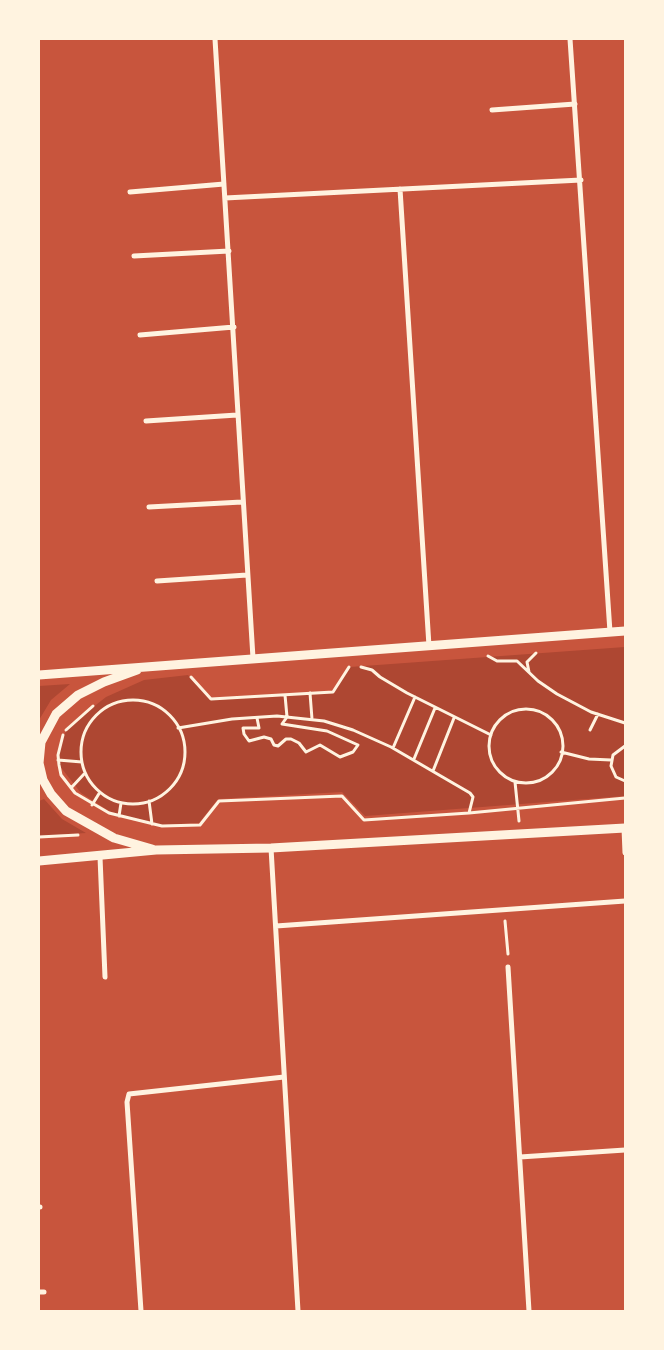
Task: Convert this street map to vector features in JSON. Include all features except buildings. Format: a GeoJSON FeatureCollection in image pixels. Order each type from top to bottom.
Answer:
{"type":"FeatureCollection","features":[{"type":"Feature","properties":{"kind":"street"},"geometry":{"type":"LineString","coordinates":[[215,39],[253,658]]}},
{"type":"Feature","properties":{"kind":"street"},"geometry":{"type":"LineString","coordinates":[[570,39],[610,632]]}},
{"type":"Feature","properties":{"kind":"street"},"geometry":{"type":"LineString","coordinates":[[492,110],[575,104]]}},
{"type":"Feature","properties":{"kind":"street"},"geometry":{"type":"LineString","coordinates":[[226,198],[581,180]]}},
{"type":"Feature","properties":{"kind":"street"},"geometry":{"type":"LineString","coordinates":[[130,192],[224,184]]}},
{"type":"Feature","properties":{"kind":"street"},"geometry":{"type":"LineString","coordinates":[[400,189],[429,646]]}},
{"type":"Feature","properties":{"kind":"street"},"geometry":{"type":"LineString","coordinates":[[134,256],[229,251]]}},
{"type":"Feature","properties":{"kind":"street"},"geometry":{"type":"LineString","coordinates":[[140,335],[234,327]]}},
{"type":"Feature","properties":{"kind":"street"},"geometry":{"type":"LineString","coordinates":[[146,421],[237,415]]}},
{"type":"Feature","properties":{"kind":"street"},"geometry":{"type":"LineString","coordinates":[[149,507],[242,502]]}},
{"type":"Feature","properties":{"kind":"street"},"geometry":{"type":"LineString","coordinates":[[157,581],[248,575]]}},
{"type":"Feature","properties":{"kind":"street"},"geometry":{"type":"LineString","coordinates":[[39,675],[625,631]]}},
{"type":"Feature","properties":{"kind":"street"},"geometry":{"type":"LineString","coordinates":[[149,666],[104,682],[78,695],[56,714],[42,742],[39,763],[43,780],[51,794],[66,811],[114,838],[158,850]]}},
{"type":"Feature","properties":{"kind":"street"},"geometry":{"type":"LineString","coordinates":[[39,861],[100,857],[158,850],[272,848],[625,828],[625,853]]}},
{"type":"Feature","properties":{"kind":"street"},"geometry":{"type":"LineString","coordinates":[[272,848],[298,1311]]}},
{"type":"Feature","properties":{"kind":"street"},"geometry":{"type":"LineString","coordinates":[[100,857],[105,977]]}},
{"type":"Feature","properties":{"kind":"street"},"geometry":{"type":"LineString","coordinates":[[276,926],[625,901]]}},
{"type":"Feature","properties":{"kind":"street"},"geometry":{"type":"LineString","coordinates":[[508,967],[529,1311]]}},
{"type":"Feature","properties":{"kind":"street"},"geometry":{"type":"LineString","coordinates":[[141,1311],[127,1102],[129,1094],[284,1077]]}},
{"type":"Feature","properties":{"kind":"street"},"geometry":{"type":"LineString","coordinates":[[520,1158],[625,1150]]}},
{"type":"Feature","properties":{"kind":"path"},"geometry":{"type":"LineString","coordinates":[[529,673],[527,662],[539,651],[530,652]]}},
{"type":"Feature","properties":{"kind":"path"},"geometry":{"type":"LineString","coordinates":[[496,655],[487,655],[497,661],[517,661],[529,673],[557,694],[598,714],[624,722]]}},
{"type":"Feature","properties":{"kind":"path"},"geometry":{"type":"LineString","coordinates":[[188,674],[211,699],[285,695],[332,692],[349,666],[372,664]]}},
{"type":"Feature","properties":{"kind":"path"},"geometry":{"type":"LineString","coordinates":[[353,666],[372,670],[380,677],[435,708],[491,735]]}},
{"type":"Feature","properties":{"kind":"path"},"geometry":{"type":"LineString","coordinates":[[310,693],[312,719]]}},
{"type":"Feature","properties":{"kind":"path"},"geometry":{"type":"LineString","coordinates":[[257,718],[259,728],[243,728],[244,734],[249,741],[264,737],[272,739],[274,745],[278,746],[286,739],[292,739],[299,743],[306,752],[320,745],[340,757],[350,755],[358,744],[327,731],[282,724],[287,717],[285,695]]}},
{"type":"Feature","properties":{"kind":"path"},"geometry":{"type":"LineString","coordinates":[[393,748],[415,697]]}},
{"type":"Feature","properties":{"kind":"path"},"geometry":{"type":"LineString","coordinates":[[131,700],[148,702],[163,710],[178,728],[183,738],[184,756],[181,772],[172,787],[158,798],[142,804],[121,803],[100,792],[85,773],[82,762],[82,740],[89,724],[100,712],[115,703],[131,700]]}},
{"type":"Feature","properties":{"kind":"path"},"geometry":{"type":"LineString","coordinates":[[95,705],[68,727],[62,738],[58,760],[61,775],[71,788],[92,805],[119,816],[152,824],[200,825],[219,801],[342,796],[364,820],[469,813],[625,798]]}},
{"type":"Feature","properties":{"kind":"path"},"geometry":{"type":"LineString","coordinates":[[414,759],[435,708]]}},
{"type":"Feature","properties":{"kind":"path"},"geometry":{"type":"LineString","coordinates":[[524,709],[536,710],[548,716],[556,725],[561,735],[561,752],[555,769],[546,777],[536,782],[516,782],[502,775],[494,765],[490,753],[491,735],[501,719],[512,712],[524,709]]}},
{"type":"Feature","properties":{"kind":"path"},"geometry":{"type":"LineString","coordinates":[[590,730],[598,714]]}},
{"type":"Feature","properties":{"kind":"path"},"geometry":{"type":"LineString","coordinates":[[178,728],[257,718],[287,717],[312,719],[353,730],[414,759],[470,792],[473,797],[469,813]]}},
{"type":"Feature","properties":{"kind":"path"},"geometry":{"type":"LineString","coordinates":[[433,771],[454,718]]}},
{"type":"Feature","properties":{"kind":"path"},"geometry":{"type":"LineString","coordinates":[[625,746],[617,750],[611,760],[616,777],[625,781]]}},
{"type":"Feature","properties":{"kind":"path"},"geometry":{"type":"LineString","coordinates":[[561,752],[589,759],[611,760]]}},
{"type":"Feature","properties":{"kind":"path"},"geometry":{"type":"LineString","coordinates":[[58,760],[82,762]]}},
{"type":"Feature","properties":{"kind":"path"},"geometry":{"type":"LineString","coordinates":[[71,788],[85,773]]}},
{"type":"Feature","properties":{"kind":"path"},"geometry":{"type":"LineString","coordinates":[[516,782],[518,807]]}},
{"type":"Feature","properties":{"kind":"path"},"geometry":{"type":"LineString","coordinates":[[92,805],[100,792]]}},
{"type":"Feature","properties":{"kind":"path"},"geometry":{"type":"LineString","coordinates":[[149,801],[152,824]]}},
{"type":"Feature","properties":{"kind":"path"},"geometry":{"type":"LineString","coordinates":[[119,816],[121,803]]}},
{"type":"Feature","properties":{"kind":"path"},"geometry":{"type":"LineString","coordinates":[[39,837],[81,835]]}},
{"type":"Feature","properties":{"kind":"path"},"geometry":{"type":"LineString","coordinates":[[505,909],[508,967]]}},
{"type":"Feature","properties":{"kind":"shaded area"},"geometry":{"type":"Polygon","coordinates":[[[625,647],[625,796],[365,816],[342,792],[218,799],[199,823],[163,825],[133,819],[109,811],[81,793],[59,765],[63,738],[68,727],[106,697],[144,680],[188,675],[210,700],[333,693],[350,667],[625,647]]]}},
{"type":"Feature","properties":{"kind":"shaded area"},"geometry":{"type":"Polygon","coordinates":[[[70,684],[51,700],[39,720],[39,686],[70,684]]]}},
{"type":"Feature","properties":{"kind":"shaded area"},"geometry":{"type":"Polygon","coordinates":[[[44,799],[62,819],[86,833],[39,836],[39,801],[44,799]]]}}]}
